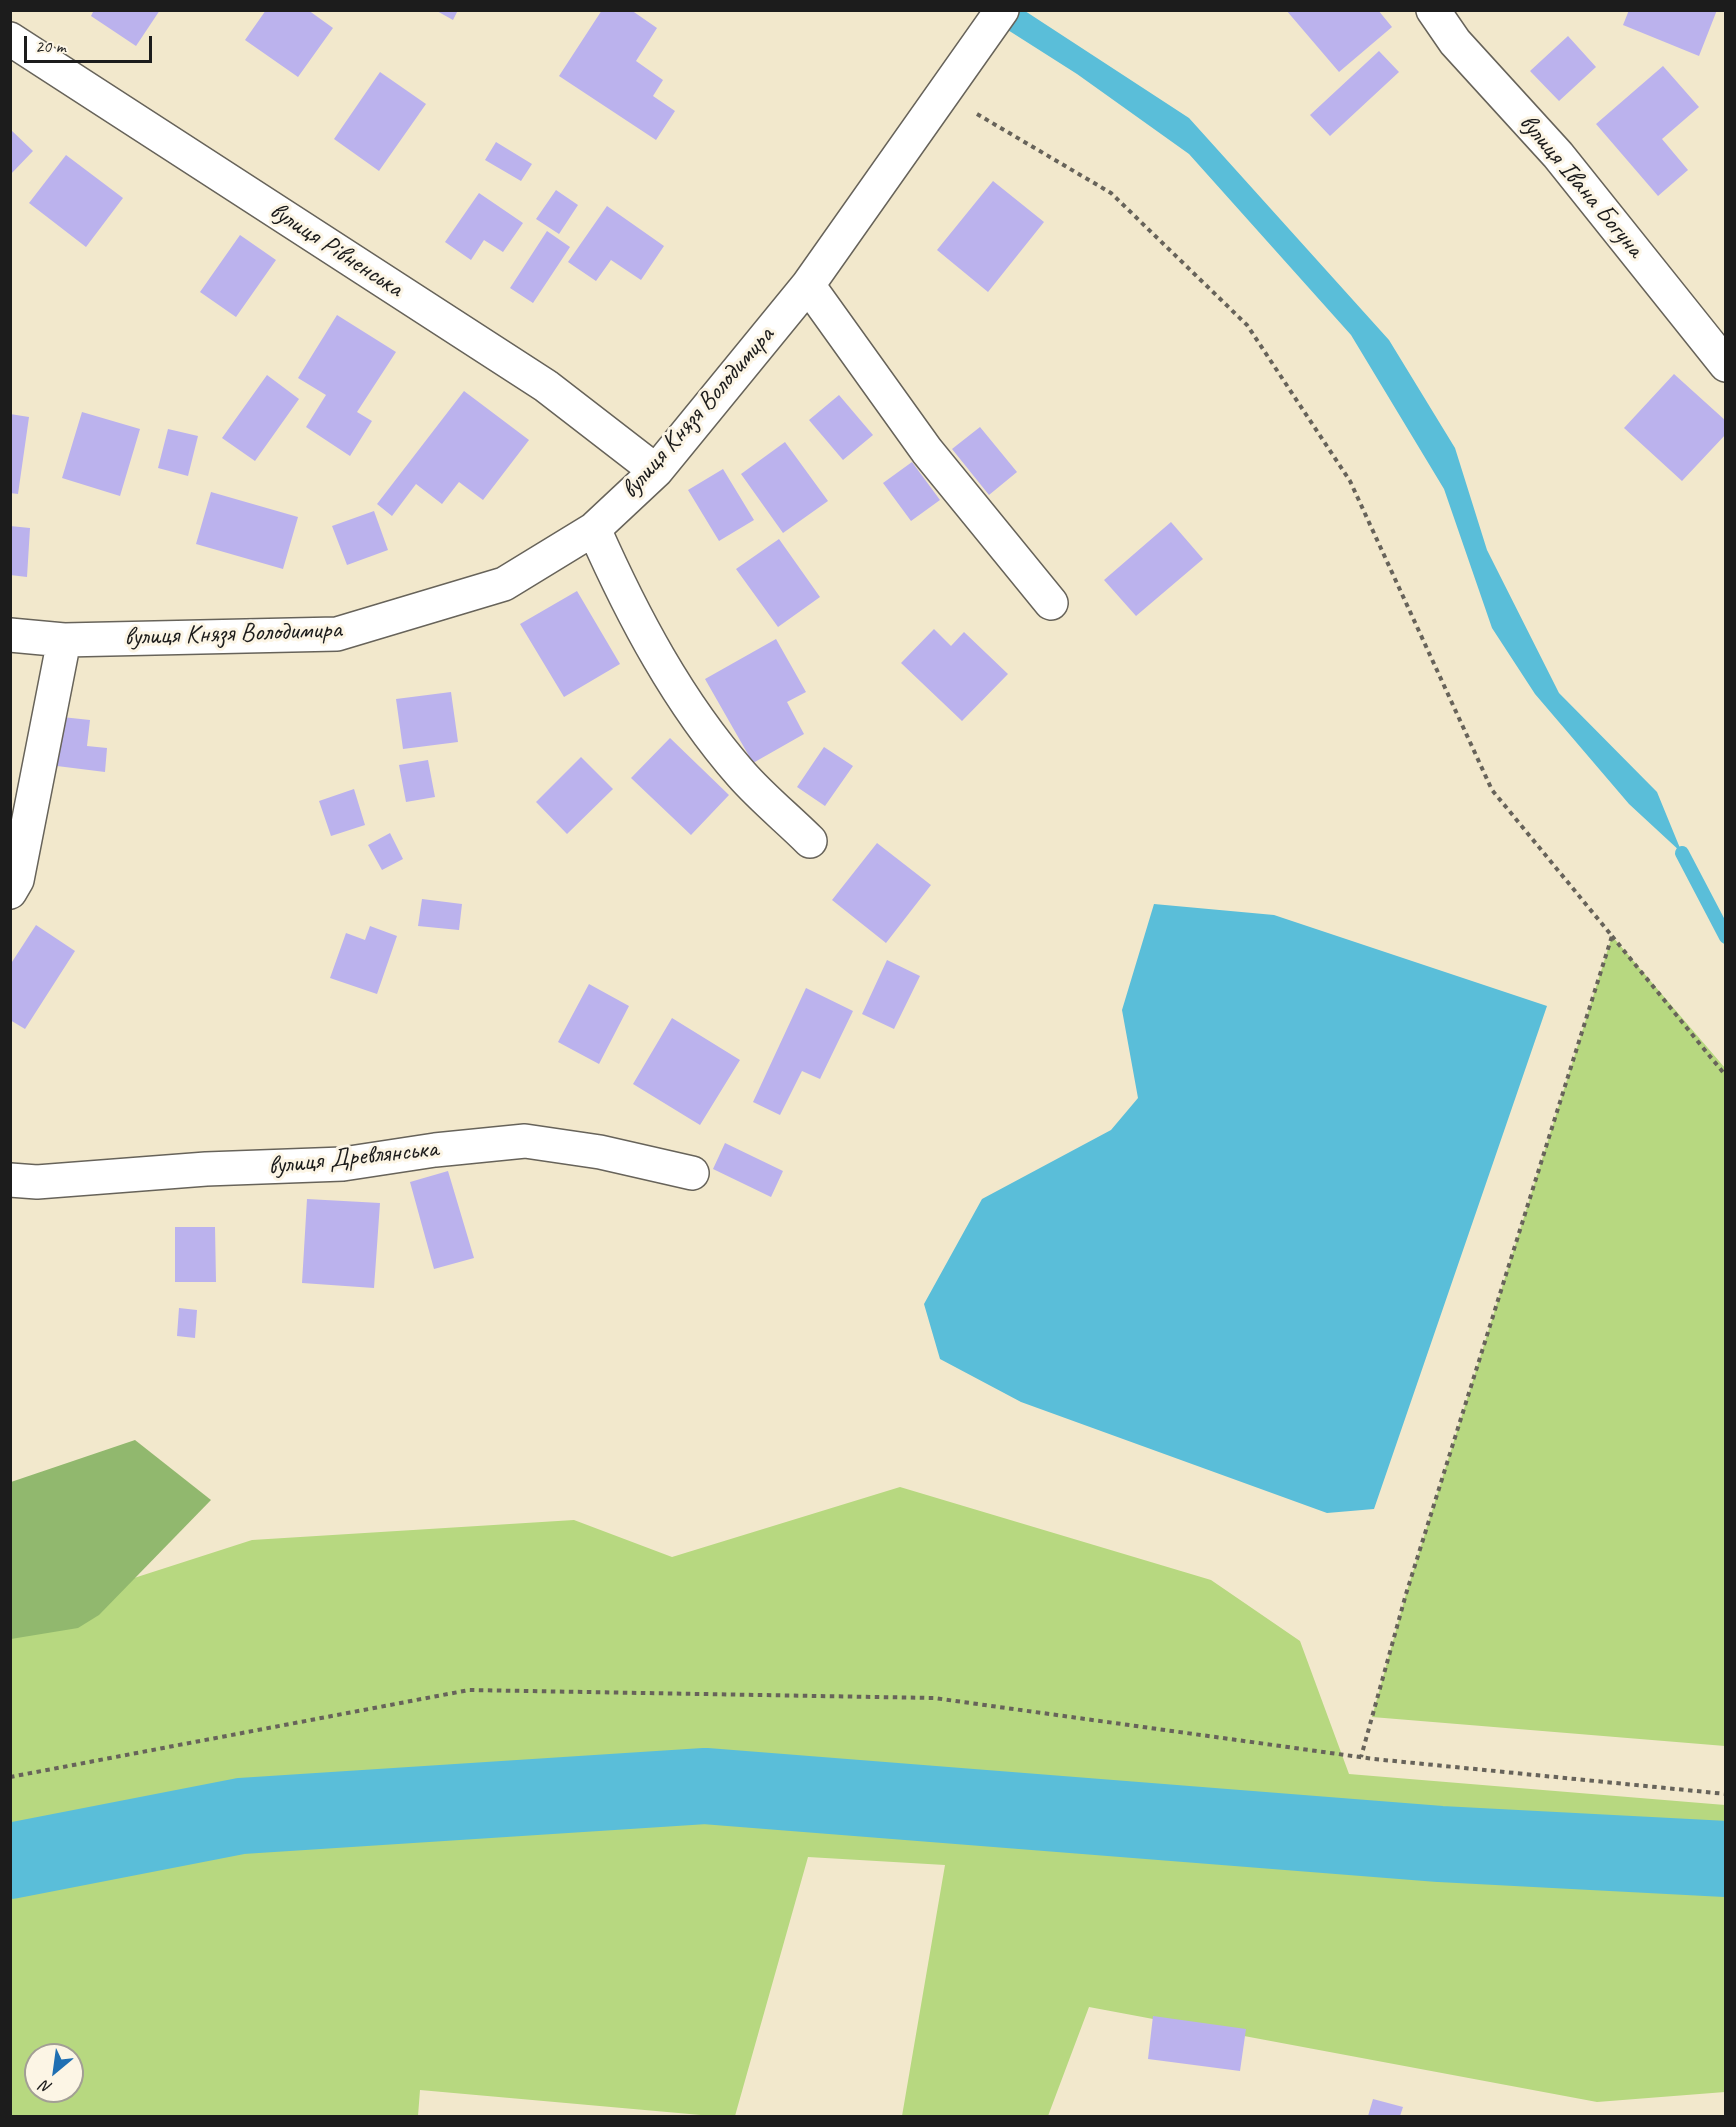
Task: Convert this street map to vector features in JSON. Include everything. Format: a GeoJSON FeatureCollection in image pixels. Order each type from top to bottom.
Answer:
{"type":"FeatureCollection","features":[{"type":"Feature","properties":{"kind":"street","name":"вулиця Князя Володимира"},"geometry":{"type":"LineString","coordinates":[[10,635],[64,640],[337,634],[504,585],[594,529],[656,471],[808,285],[1002,10]]}},
{"type":"Feature","properties":{"kind":"street","name":"вулиця Івана Богуна"},"geometry":{"type":"LineString","coordinates":[[1433,10],[1455,42],[1558,155],[1725,365]]}},
{"type":"Feature","properties":{"kind":"street","name":"вулиця Рівненська"},"geometry":{"type":"LineString","coordinates":[[10,39],[546,386],[656,471]]}},
{"type":"Feature","properties":{"kind":"street"},"geometry":{"type":"LineString","coordinates":[[808,285],[927,451],[1051,603]]}},
{"type":"Feature","properties":{"kind":"street"},"geometry":{"type":"LineString","coordinates":[[594,529],[624,596],[680,695],[742,775],[810,840]]}},
{"type":"Feature","properties":{"kind":"street"},"geometry":{"type":"LineString","coordinates":[[10,892],[17,880],[64,640]]}},
{"type":"Feature","properties":{"kind":"street","name":"вулиця Древлянська"},"geometry":{"type":"LineString","coordinates":[[10,1180],[37,1182],[206,1169],[343,1164],[435,1150],[525,1141],[600,1152],[692,1173]]}},
{"type":"Feature","properties":{"kind":"path"},"geometry":{"type":"LineString","coordinates":[[942,94],[1111,193],[1247,325],[1350,481],[1492,790],[1725,1076]]}},
{"type":"Feature","properties":{"kind":"path"},"geometry":{"type":"LineString","coordinates":[[1361,1757],[1406,1594],[1612,936]]}},
{"type":"Feature","properties":{"kind":"path"},"geometry":{"type":"LineString","coordinates":[[10,1777],[469,1690],[933,1698],[1361,1757],[1725,1794]]}},
{"type":"Feature","properties":{"kind":"green space"},"geometry":{"type":"Polygon","coordinates":[[[1612,936],[1725,1068],[1725,1746],[1372,1717],[1406,1594],[1612,936]]]}},
{"type":"Feature","properties":{"kind":"green space"},"geometry":{"type":"Polygon","coordinates":[[[135,1440],[211,1500],[99,1615],[78,1628],[11,1639],[11,1482],[135,1440]]]}},
{"type":"Feature","properties":{"kind":"green space"},"geometry":{"type":"Polygon","coordinates":[[[900,1487],[1211,1580],[1300,1641],[1349,1774],[1725,1805],[1725,2092],[1597,2102],[1089,2007],[1048,2116],[902,2116],[945,1865],[808,1857],[735,2116],[712,2116],[420,2090],[418,2116],[11,2116],[10,1618],[252,1540],[574,1520],[672,1557],[900,1487]]]}},
{"type":"Feature","properties":{"kind":"water"},"geometry":{"type":"Polygon","coordinates":[[[978,11],[1025,11],[1189,118],[1389,340],[1455,448],[1487,550],[1559,693],[1657,792],[1682,853],[1629,804],[1535,694],[1492,628],[1444,489],[1351,335],[1189,154],[1077,74],[978,11]]]}},
{"type":"Feature","properties":{"kind":"water"},"geometry":{"type":"Polygon","coordinates":[[[1154,904],[1274,915],[1547,1006],[1374,1509],[1327,1513],[1021,1402],[940,1359],[924,1304],[982,1199],[1111,1130],[1138,1098],[1122,1010],[1154,904]]]}},
{"type":"Feature","properties":{"kind":"water"},"geometry":{"type":"Polygon","coordinates":[[[1416,1805],[1725,1827],[1725,1865],[1440,1844],[1416,1805]]]}},
{"type":"Feature","properties":{"kind":"building"},"geometry":{"type":"Polygon","coordinates":[[[94,10],[160,10],[136,46],[91,16],[94,10]]]}},
{"type":"Feature","properties":{"kind":"building"},"geometry":{"type":"Polygon","coordinates":[[[266,10],[308,10],[333,28],[298,77],[245,40],[266,10]]]}},
{"type":"Feature","properties":{"kind":"building"},"geometry":{"type":"Polygon","coordinates":[[[435,10],[458,10],[453,20],[435,10]]]}},
{"type":"Feature","properties":{"kind":"building"},"geometry":{"type":"Polygon","coordinates":[[[602,10],[631,10],[657,28],[636,61],[663,80],[653,96],[675,111],[656,140],[559,76],[602,10]]]}},
{"type":"Feature","properties":{"kind":"building"},"geometry":{"type":"Polygon","coordinates":[[[1286,10],[1378,10],[1392,27],[1339,72],[1286,10]]]}},
{"type":"Feature","properties":{"kind":"building"},"geometry":{"type":"Polygon","coordinates":[[[1629,10],[1717,10],[1699,56],[1623,25],[1629,10]]]}},
{"type":"Feature","properties":{"kind":"building"},"geometry":{"type":"Polygon","coordinates":[[[1568,36],[1596,67],[1559,101],[1530,71],[1568,36]]]}},
{"type":"Feature","properties":{"kind":"building"},"geometry":{"type":"Polygon","coordinates":[[[1379,51],[1399,72],[1330,136],[1310,115],[1379,51]]]}},
{"type":"Feature","properties":{"kind":"building"},"geometry":{"type":"Polygon","coordinates":[[[1663,66],[1699,107],[1662,139],[1688,170],[1658,196],[1596,124],[1663,66]]]}},
{"type":"Feature","properties":{"kind":"building"},"geometry":{"type":"Polygon","coordinates":[[[380,72],[426,104],[379,171],[334,139],[380,72]]]}},
{"type":"Feature","properties":{"kind":"building"},"geometry":{"type":"Polygon","coordinates":[[[10,129],[33,151],[10,175],[10,129]]]}},
{"type":"Feature","properties":{"kind":"building"},"geometry":{"type":"Polygon","coordinates":[[[496,142],[532,164],[521,181],[485,160],[496,142]]]}},
{"type":"Feature","properties":{"kind":"building"},"geometry":{"type":"Polygon","coordinates":[[[66,155],[123,198],[86,247],[29,203],[66,155]]]}},
{"type":"Feature","properties":{"kind":"building"},"geometry":{"type":"Polygon","coordinates":[[[993,181],[1044,222],[988,292],[937,250],[993,181]]]}},
{"type":"Feature","properties":{"kind":"building"},"geometry":{"type":"Polygon","coordinates":[[[556,190],[578,205],[559,234],[536,219],[556,190]]]}},
{"type":"Feature","properties":{"kind":"building"},"geometry":{"type":"Polygon","coordinates":[[[479,193],[523,223],[503,252],[484,240],[471,260],[445,242],[479,193]]]}},
{"type":"Feature","properties":{"kind":"building"},"geometry":{"type":"Polygon","coordinates":[[[607,206],[664,246],[641,280],[611,260],[596,281],[568,262],[607,206]]]}},
{"type":"Feature","properties":{"kind":"building"},"geometry":{"type":"Polygon","coordinates":[[[547,231],[570,247],[533,303],[510,288],[547,231]]]}},
{"type":"Feature","properties":{"kind":"building"},"geometry":{"type":"Polygon","coordinates":[[[240,235],[276,260],[236,317],[200,292],[240,235]]]}},
{"type":"Feature","properties":{"kind":"building"},"geometry":{"type":"Polygon","coordinates":[[[337,315],[396,352],[357,412],[372,421],[350,456],[306,427],[326,395],[298,378],[337,315]]]}},
{"type":"Feature","properties":{"kind":"building"},"geometry":{"type":"Polygon","coordinates":[[[1674,374],[1726,421],[1726,434],[1682,481],[1624,428],[1674,374]]]}},
{"type":"Feature","properties":{"kind":"building"},"geometry":{"type":"Polygon","coordinates":[[[267,375],[299,399],[255,461],[222,438],[267,375]]]}},
{"type":"Feature","properties":{"kind":"building"},"geometry":{"type":"Polygon","coordinates":[[[464,391],[529,440],[483,500],[459,482],[442,504],[416,484],[392,516],[377,504],[464,391]]]}},
{"type":"Feature","properties":{"kind":"building"},"geometry":{"type":"Polygon","coordinates":[[[839,395],[873,435],[843,460],[809,420],[839,395]]]}},
{"type":"Feature","properties":{"kind":"building"},"geometry":{"type":"Polygon","coordinates":[[[82,412],[140,429],[120,496],[62,478],[82,412]]]}},
{"type":"Feature","properties":{"kind":"building"},"geometry":{"type":"Polygon","coordinates":[[[10,414],[29,417],[18,494],[10,493],[10,414]]]}},
{"type":"Feature","properties":{"kind":"building"},"geometry":{"type":"Polygon","coordinates":[[[980,427],[1017,472],[989,495],[952,449],[980,427]]]}},
{"type":"Feature","properties":{"kind":"building"},"geometry":{"type":"Polygon","coordinates":[[[168,429],[198,436],[188,476],[158,468],[168,429]]]}},
{"type":"Feature","properties":{"kind":"building"},"geometry":{"type":"Polygon","coordinates":[[[785,442],[828,501],[783,533],[741,474],[785,442]]]}},
{"type":"Feature","properties":{"kind":"building"},"geometry":{"type":"Polygon","coordinates":[[[912,462],[940,500],[911,521],[883,483],[912,462]]]}},
{"type":"Feature","properties":{"kind":"building"},"geometry":{"type":"Polygon","coordinates":[[[723,469],[754,520],[719,541],[688,490],[723,469]]]}},
{"type":"Feature","properties":{"kind":"building"},"geometry":{"type":"Polygon","coordinates":[[[211,492],[298,517],[283,569],[196,544],[211,492]]]}},
{"type":"Feature","properties":{"kind":"building"},"geometry":{"type":"Polygon","coordinates":[[[374,511],[388,550],[347,565],[332,526],[374,511]]]}},
{"type":"Feature","properties":{"kind":"building"},"geometry":{"type":"Polygon","coordinates":[[[1171,522],[1203,559],[1136,616],[1104,580],[1171,522]]]}},
{"type":"Feature","properties":{"kind":"building"},"geometry":{"type":"Polygon","coordinates":[[[10,526],[30,528],[27,577],[10,575],[10,526]]]}},
{"type":"Feature","properties":{"kind":"building"},"geometry":{"type":"Polygon","coordinates":[[[779,539],[820,597],[778,627],[736,569],[779,539]]]}},
{"type":"Feature","properties":{"kind":"building"},"geometry":{"type":"Polygon","coordinates":[[[577,591],[620,664],[564,697],[520,624],[577,591]]]}},
{"type":"Feature","properties":{"kind":"building"},"geometry":{"type":"Polygon","coordinates":[[[934,629],[951,646],[964,632],[1008,674],[962,721],[901,663],[934,629]]]}},
{"type":"Feature","properties":{"kind":"building"},"geometry":{"type":"Polygon","coordinates":[[[776,639],[806,692],[787,702],[804,734],[753,763],[705,679],[776,639]]]}},
{"type":"Feature","properties":{"kind":"building"},"geometry":{"type":"Polygon","coordinates":[[[451,692],[458,742],[403,749],[396,699],[451,692]]]}},
{"type":"Feature","properties":{"kind":"building"},"geometry":{"type":"Polygon","coordinates":[[[62,717],[90,720],[87,746],[107,748],[105,772],[57,766],[62,717]]]}},
{"type":"Feature","properties":{"kind":"building"},"geometry":{"type":"Polygon","coordinates":[[[670,738],[729,795],[691,835],[631,778],[670,738]]]}},
{"type":"Feature","properties":{"kind":"building"},"geometry":{"type":"Polygon","coordinates":[[[824,747],[853,766],[825,806],[797,787],[824,747]]]}},
{"type":"Feature","properties":{"kind":"building"},"geometry":{"type":"Polygon","coordinates":[[[581,757],[613,789],[567,834],[536,802],[581,757]]]}},
{"type":"Feature","properties":{"kind":"building"},"geometry":{"type":"Polygon","coordinates":[[[428,760],[435,797],[406,802],[399,765],[428,760]]]}},
{"type":"Feature","properties":{"kind":"building"},"geometry":{"type":"Polygon","coordinates":[[[354,789],[365,825],[331,836],[319,801],[354,789]]]}},
{"type":"Feature","properties":{"kind":"building"},"geometry":{"type":"Polygon","coordinates":[[[390,833],[403,859],[382,870],[368,845],[390,833]]]}},
{"type":"Feature","properties":{"kind":"building"},"geometry":{"type":"Polygon","coordinates":[[[877,843],[931,885],[886,943],[832,900],[877,843]]]}},
{"type":"Feature","properties":{"kind":"building"},"geometry":{"type":"Polygon","coordinates":[[[422,899],[462,904],[459,930],[418,926],[422,899]]]}},
{"type":"Feature","properties":{"kind":"building"},"geometry":{"type":"Polygon","coordinates":[[[36,925],[75,951],[25,1029],[10,1020],[10,965],[36,925]]]}},
{"type":"Feature","properties":{"kind":"building"},"geometry":{"type":"Polygon","coordinates":[[[370,926],[397,936],[377,994],[330,978],[346,933],[365,940],[370,926]]]}},
{"type":"Feature","properties":{"kind":"building"},"geometry":{"type":"Polygon","coordinates":[[[887,960],[920,976],[894,1029],[862,1014],[887,960]]]}},
{"type":"Feature","properties":{"kind":"building"},"geometry":{"type":"Polygon","coordinates":[[[589,984],[629,1006],[599,1064],[558,1042],[589,984]]]}},
{"type":"Feature","properties":{"kind":"building"},"geometry":{"type":"Polygon","coordinates":[[[806,988],[853,1011],[820,1079],[802,1071],[780,1115],[753,1102],[806,988]]]}},
{"type":"Feature","properties":{"kind":"building"},"geometry":{"type":"Polygon","coordinates":[[[672,1018],[740,1060],[700,1125],[633,1084],[672,1018]]]}},
{"type":"Feature","properties":{"kind":"building"},"geometry":{"type":"Polygon","coordinates":[[[725,1143],[783,1171],[771,1197],[713,1169],[725,1143]]]}},
{"type":"Feature","properties":{"kind":"building"},"geometry":{"type":"Polygon","coordinates":[[[448,1171],[474,1258],[434,1269],[410,1182],[448,1171]]]}},
{"type":"Feature","properties":{"kind":"building"},"geometry":{"type":"Polygon","coordinates":[[[307,1199],[380,1203],[374,1288],[302,1283],[307,1199]]]}},
{"type":"Feature","properties":{"kind":"building"},"geometry":{"type":"Polygon","coordinates":[[[175,1227],[215,1227],[216,1282],[175,1282],[175,1227]]]}},
{"type":"Feature","properties":{"kind":"building"},"geometry":{"type":"Polygon","coordinates":[[[179,1308],[197,1310],[195,1338],[177,1336],[179,1308]]]}},
{"type":"Feature","properties":{"kind":"building"},"geometry":{"type":"Polygon","coordinates":[[[1153,2016],[1246,2029],[1240,2071],[1148,2059],[1153,2016]]]}},
{"type":"Feature","properties":{"kind":"building"},"geometry":{"type":"Polygon","coordinates":[[[1373,2099],[1403,2107],[1400,2116],[1368,2116],[1373,2099]]]}},
{"type":"Feature","properties":{"kind":"waterway"},"geometry":{"type":"LineString","coordinates":[[1682,853],[1726,937]]}},
{"type":"Feature","properties":{"kind":"waterway"},"geometry":{"type":"LineString","coordinates":[[10,1861],[241,1816],[705,1786],[1440,1844],[1726,1859]]}}]}
